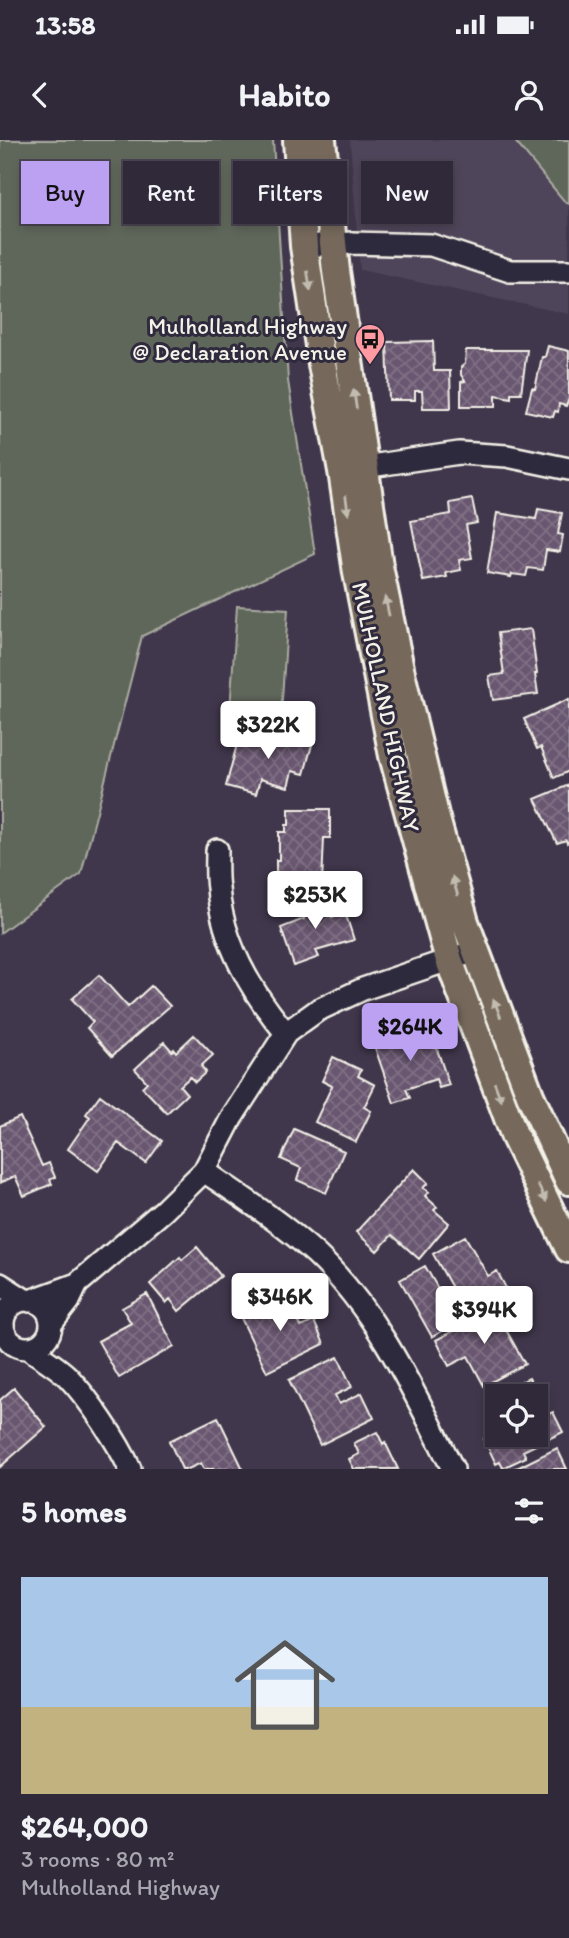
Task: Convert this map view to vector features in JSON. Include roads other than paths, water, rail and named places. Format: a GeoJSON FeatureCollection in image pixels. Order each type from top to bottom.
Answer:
{"type":"FeatureCollection","features":[{"type":"Feature","properties":{"kind":"main road","name":"MULHOLLAND HIGHWAY"},"geometry":{"type":"LineString","coordinates":[[296,140],[304,246],[321,359],[354,468],[379,566],[435,815],[475,951],[530,1095],[569,1181]]}},
{"type":"Feature","properties":{"kind":"main road","name":"MULHOLLAND HIGHWAY"},"geometry":{"type":"LineString","coordinates":[[323,140],[335,244],[354,468],[357,573],[393,756],[449,960],[515,1137],[569,1249]]}},
{"type":"Feature","properties":{"kind":"street"},"geometry":{"type":"LineString","coordinates":[[304,246],[432,245],[510,271],[569,271]]}},
{"type":"Feature","properties":{"kind":"street"},"geometry":{"type":"LineString","coordinates":[[354,468],[459,453],[507,456],[569,469]]}},
{"type":"Feature","properties":{"kind":"street"},"geometry":{"type":"LineString","coordinates":[[217,850],[218,890],[229,936],[251,987],[286,1034]]}},
{"type":"Feature","properties":{"kind":"street"},"geometry":{"type":"LineString","coordinates":[[130,1469],[125,1457],[67,1376],[26,1348],[10,1342],[1,1321],[11,1306],[77,1284],[163,1211],[204,1171],[232,1117],[286,1034],[318,1010],[363,989],[475,951]]}},
{"type":"Feature","properties":{"kind":"street"},"geometry":{"type":"LineString","coordinates":[[204,1171],[258,1208],[316,1254],[348,1288],[381,1335],[453,1469]]}},
{"type":"Feature","properties":{"kind":"street"},"geometry":{"type":"LineString","coordinates":[[0,1284],[45,1309],[67,1376]]}},
{"type":"Feature","properties":{"kind":"street"},"geometry":{"type":"LineString","coordinates":[[0,1359],[26,1348],[33,1348],[46,1339],[77,1284]]}},
{"type":"Feature","properties":{"kind":"place","name":"Mulholland Highway @ Declaration Avenue"},"geometry":{"type":"Point","coordinates":[370,366]}}]}
